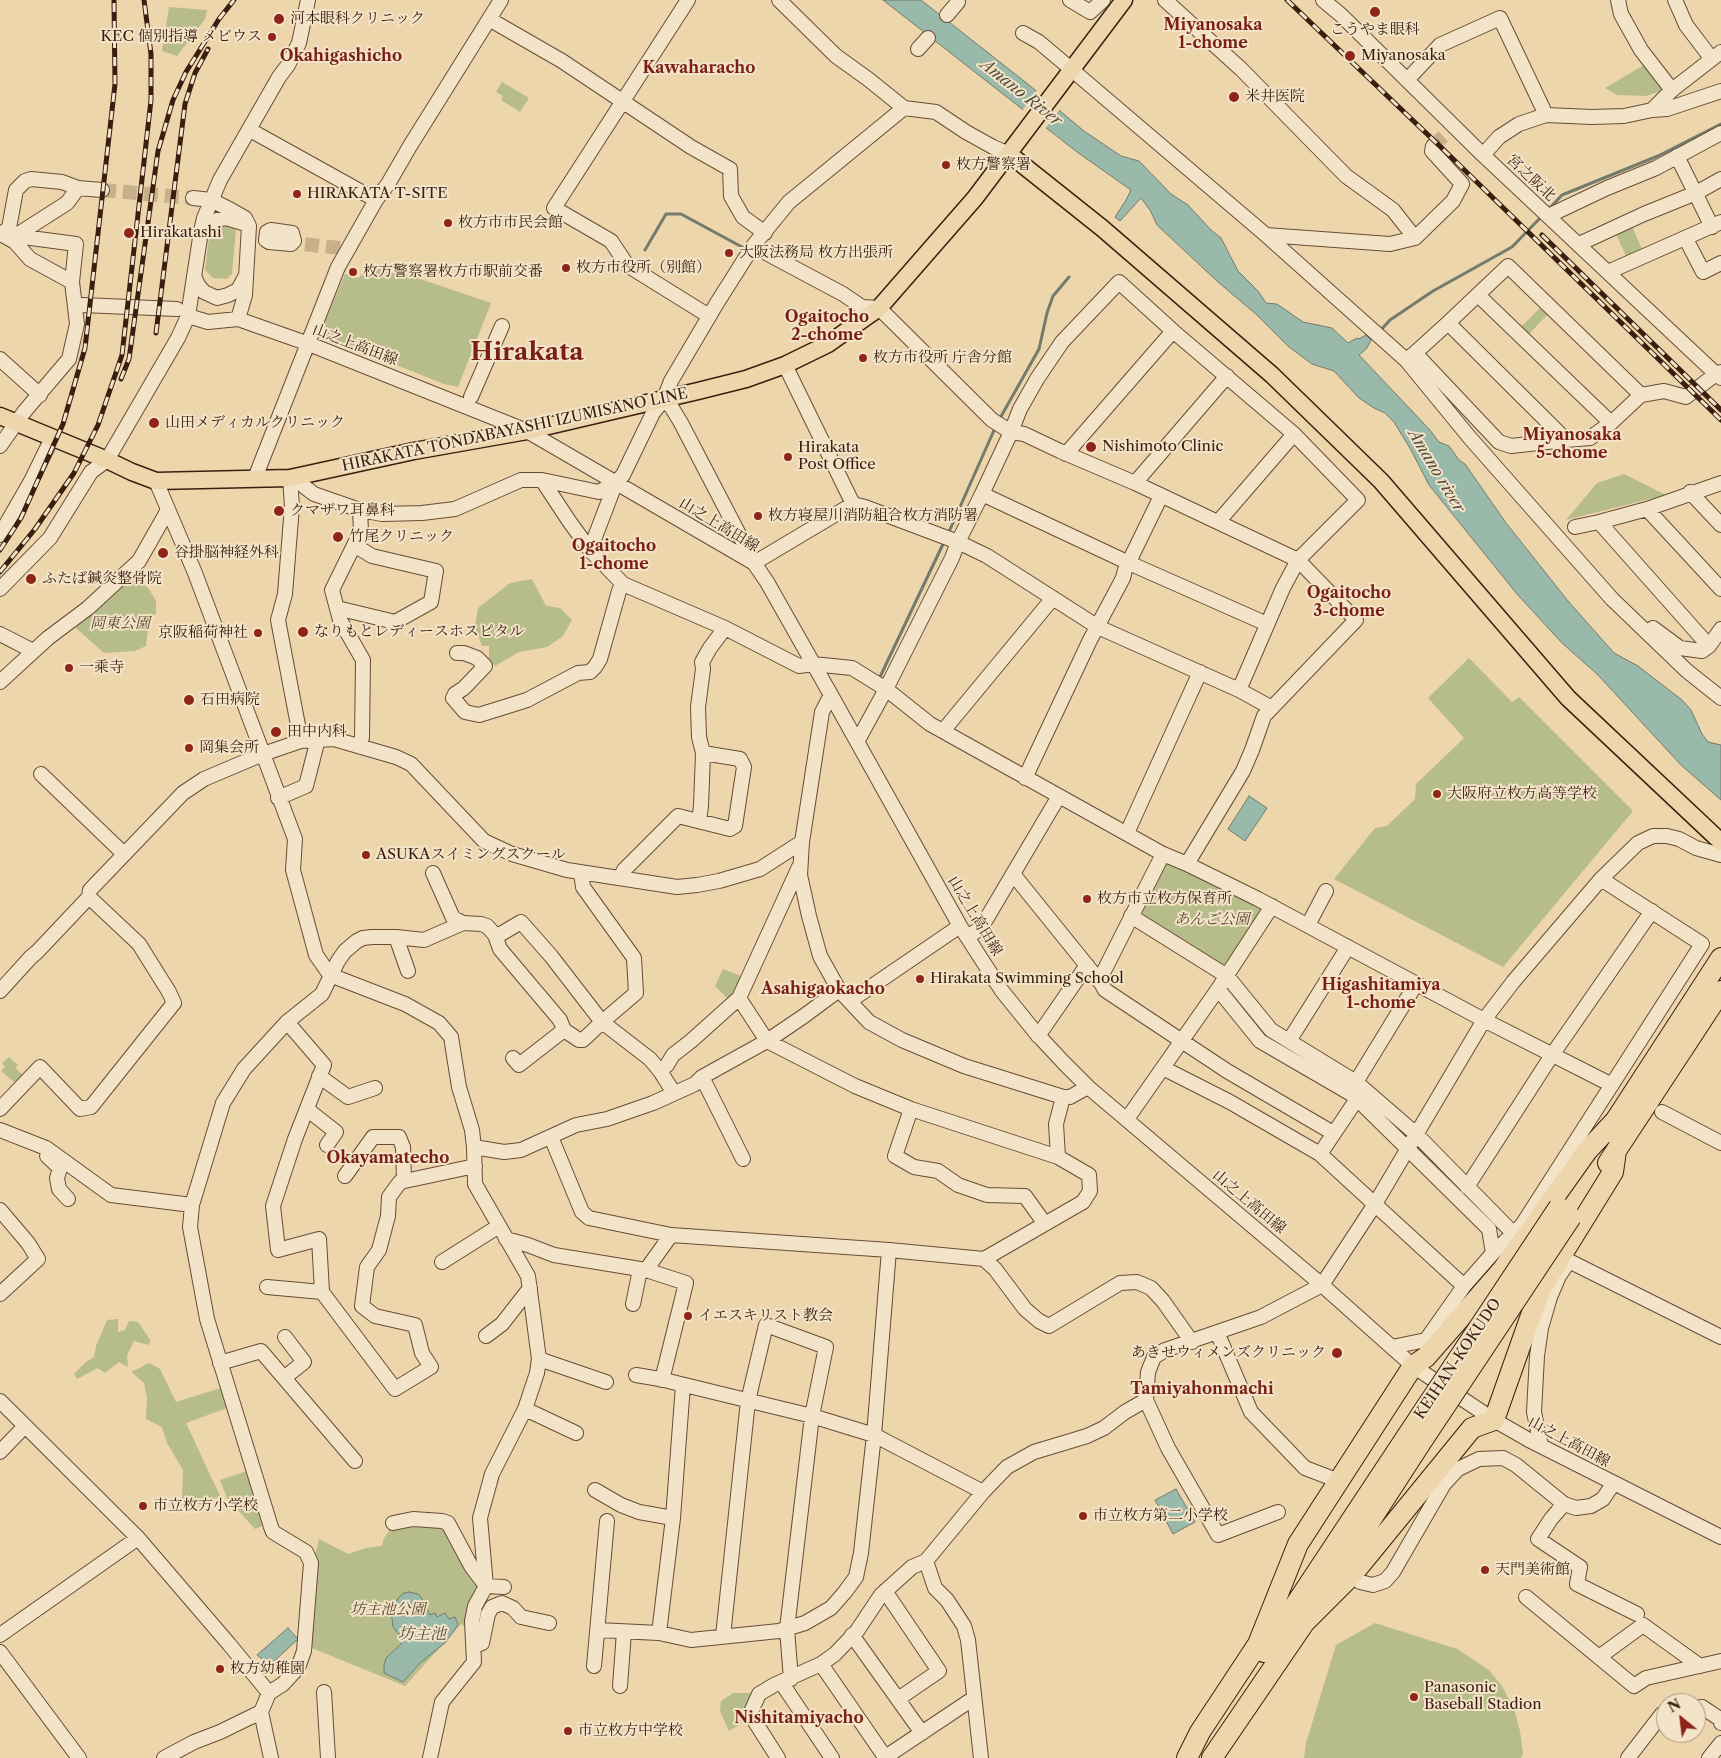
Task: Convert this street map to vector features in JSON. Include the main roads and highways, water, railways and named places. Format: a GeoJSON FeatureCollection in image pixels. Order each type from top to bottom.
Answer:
{"type":"FeatureCollection","features":[{"type":"Feature","properties":{"kind":"highway","name":"KEIHAN-KOKUDO"},"geometry":{"type":"LineString","coordinates":[[1194,1758],[1413,1440],[1565,1212],[1614,1122],[1721,958]]}},
{"type":"Feature","properties":{"kind":"highway","name":"KEIHAN-KOKUDO"},"geometry":{"type":"LineString","coordinates":[[1565,1212],[1616,1151],[1721,991]]}},
{"type":"Feature","properties":{"kind":"highway"},"geometry":{"type":"LineString","coordinates":[[1187,1758],[1200,1732],[1258,1644],[1298,1544],[1413,1366],[1426,1357],[1503,1269],[1587,1151],[1614,1122]]}},
{"type":"Feature","properties":{"kind":"highway"},"geometry":{"type":"LineString","coordinates":[[1304,1623],[1352,1575],[1472,1428],[1494,1420],[1540,1290],[1613,1172],[1616,1151]]}},
{"type":"Feature","properties":{"kind":"highway","name":"KEIHAN-KOKUDO"},"geometry":{"type":"LineString","coordinates":[[1212,1758],[1304,1623],[1413,1440]]}},
{"type":"Feature","properties":{"kind":"main road","name":"HIRAKATA TONDABAYASHI IZUMISANO LINE"},"geometry":{"type":"LineString","coordinates":[[0,416],[156,481],[291,478],[414,451],[527,431],[746,379],[784,365],[828,344],[879,308],[975,198],[1124,0]]}},
{"type":"Feature","properties":{"kind":"main road"},"geometry":{"type":"LineString","coordinates":[[1009,154],[1102,228],[1272,375],[1381,481],[1568,698],[1721,842]]}},
{"type":"Feature","properties":{"kind":"water"},"geometry":{"type":"Polygon","coordinates":[[[883,0],[921,0],[1084,131],[1121,156],[1139,161],[1171,194],[1188,205],[1221,238],[1238,271],[1258,291],[1266,303],[1277,304],[1303,322],[1332,328],[1348,343],[1366,335],[1371,340],[1367,348],[1359,355],[1439,442],[1449,446],[1459,460],[1465,464],[1506,523],[1568,601],[1614,653],[1638,666],[1682,700],[1691,710],[1702,734],[1708,742],[1721,745],[1721,800],[1681,765],[1597,674],[1562,643],[1517,594],[1429,485],[1394,422],[1385,413],[1359,398],[1334,371],[1312,364],[1289,347],[1257,315],[1218,282],[1157,225],[1150,210],[1141,198],[1120,221],[1117,219],[1115,217],[1131,190],[1077,152],[883,0]]]}},
{"type":"Feature","properties":{"kind":"water"},"geometry":{"type":"Polygon","coordinates":[[[1249,796],[1267,808],[1245,841],[1228,829],[1249,796]]]}},
{"type":"Feature","properties":{"kind":"water"},"geometry":{"type":"Polygon","coordinates":[[[1176,1489],[1195,1522],[1173,1534],[1155,1500],[1176,1489]]]}},
{"type":"Feature","properties":{"kind":"water","name":"坊主池"},"geometry":{"type":"Polygon","coordinates":[[[409,1592],[418,1594],[421,1597],[430,1615],[435,1613],[437,1617],[445,1613],[449,1619],[455,1617],[458,1625],[445,1643],[420,1663],[403,1682],[384,1673],[384,1666],[386,1658],[401,1644],[401,1637],[393,1627],[391,1610],[399,1597],[409,1592]]]}},
{"type":"Feature","properties":{"kind":"water"},"geometry":{"type":"Polygon","coordinates":[[[288,1628],[298,1639],[270,1665],[257,1655],[288,1628]]]}},
{"type":"Feature","properties":{"kind":"waterway"},"geometry":{"type":"LineString","coordinates":[[1548,210],[1562,195],[1658,156],[1721,124]]}},
{"type":"Feature","properties":{"kind":"waterway"},"geometry":{"type":"LineString","coordinates":[[645,250],[666,214],[681,214],[742,247]]}},
{"type":"Feature","properties":{"kind":"waterway"},"geometry":{"type":"LineString","coordinates":[[1379,332],[1390,320],[1433,291],[1512,247],[1542,216]]}},
{"type":"Feature","properties":{"kind":"waterway"},"geometry":{"type":"LineString","coordinates":[[999,420],[1039,349],[1053,296],[1069,277]]}},
{"type":"Feature","properties":{"kind":"waterway"},"geometry":{"type":"LineString","coordinates":[[948,534],[995,428]]}},
{"type":"Feature","properties":{"kind":"waterway"},"geometry":{"type":"LineString","coordinates":[[879,679],[944,542]]}},
{"type":"Feature","properties":{"kind":"waterway"},"geometry":{"type":"LineString","coordinates":[[1226,986],[1269,1037]]}},
{"type":"Feature","properties":{"kind":"waterway"},"geometry":{"type":"LineString","coordinates":[[1383,1115],[1410,1140]]}},
{"type":"Feature","properties":{"kind":"waterway"},"geometry":{"type":"LineString","coordinates":[[1414,1144],[1506,1235]]}},
{"type":"Feature","properties":{"kind":"tunnel"},"geometry":{"type":"LineString","coordinates":[[1433,146],[1447,133]]}},
{"type":"Feature","properties":{"kind":"tunnel"},"geometry":{"type":"LineString","coordinates":[[102,190],[193,198]]}},
{"type":"Feature","properties":{"kind":"tunnel"},"geometry":{"type":"LineString","coordinates":[[285,238],[303,244],[341,248]]}},
{"type":"Feature","properties":{"kind":"railway"},"geometry":{"type":"LineString","coordinates":[[0,550],[21,518],[63,424],[85,348],[115,84],[114,0]]}},
{"type":"Feature","properties":{"kind":"railway"},"geometry":{"type":"LineString","coordinates":[[0,572],[35,529],[74,473],[98,425],[122,355],[151,100],[151,54],[144,0]]}},
{"type":"Feature","properties":{"kind":"railway"},"geometry":{"type":"LineString","coordinates":[[121,379],[129,359],[158,151],[173,100],[186,72],[219,19],[234,0]]}},
{"type":"Feature","properties":{"kind":"railway"},"geometry":{"type":"LineString","coordinates":[[1287,0],[1721,420]]}},
{"type":"Feature","properties":{"kind":"railway"},"geometry":{"type":"LineString","coordinates":[[156,333],[185,104],[195,73],[208,49]]}},
{"type":"Feature","properties":{"kind":"railway"},"geometry":{"type":"LineString","coordinates":[[1542,235],[1721,410]]}},
{"type":"Feature","properties":{"kind":"place","name":"こうやま眼科"},"geometry":{"type":"Point","coordinates":[1375,12]}},
{"type":"Feature","properties":{"kind":"place","name":"河本眼科クリニック"},"geometry":{"type":"Point","coordinates":[279,19]}},
{"type":"Feature","properties":{"kind":"place","name":"KEC 個別指導 メビウス"},"geometry":{"type":"Point","coordinates":[272,37]}},
{"type":"Feature","properties":{"kind":"place","name":"Miyanosaka"},"geometry":{"type":"Point","coordinates":[1350,56]}},
{"type":"Feature","properties":{"kind":"place","name":"米井医院"},"geometry":{"type":"Point","coordinates":[1234,97]}},
{"type":"Feature","properties":{"kind":"place","name":"枚方警察署"},"geometry":{"type":"Point","coordinates":[946,165]}},
{"type":"Feature","properties":{"kind":"place","name":"HIRAKATA T-SITE"},"geometry":{"type":"Point","coordinates":[297,194]}},
{"type":"Feature","properties":{"kind":"place","name":"枚方市市民会館"},"geometry":{"type":"Point","coordinates":[448,223]}},
{"type":"Feature","properties":{"kind":"place","name":"Hirakatashi"},"geometry":{"type":"Point","coordinates":[129,233]}},
{"type":"Feature","properties":{"kind":"place","name":"大阪法務局 枚方出張所"},"geometry":{"type":"Point","coordinates":[729,253]}},
{"type":"Feature","properties":{"kind":"place","name":"枚方市役所（別館）"},"geometry":{"type":"Point","coordinates":[566,268]}},
{"type":"Feature","properties":{"kind":"place","name":"枚方警察署枚方市駅前交番"},"geometry":{"type":"Point","coordinates":[353,272]}},
{"type":"Feature","properties":{"kind":"place","name":"枚方市役所 庁舎分館"},"geometry":{"type":"Point","coordinates":[863,358]}},
{"type":"Feature","properties":{"kind":"place","name":"山田メディカルクリニック"},"geometry":{"type":"Point","coordinates":[154,423]}},
{"type":"Feature","properties":{"kind":"place","name":"Nishimoto Clinic"},"geometry":{"type":"Point","coordinates":[1091,447]}},
{"type":"Feature","properties":{"kind":"place","name":"Hirakata Post Office"},"geometry":{"type":"Point","coordinates":[788,457]}},
{"type":"Feature","properties":{"kind":"place","name":"クマザワ耳鼻科"},"geometry":{"type":"Point","coordinates":[279,511]}},
{"type":"Feature","properties":{"kind":"place","name":"枚方寝屋川消防組合枚方消防署"},"geometry":{"type":"Point","coordinates":[758,516]}},
{"type":"Feature","properties":{"kind":"place","name":"竹尾クリニック"},"geometry":{"type":"Point","coordinates":[338,537]}},
{"type":"Feature","properties":{"kind":"place","name":"谷掛脳神経外科"},"geometry":{"type":"Point","coordinates":[163,553]}},
{"type":"Feature","properties":{"kind":"place","name":"ふたば鍼灸整骨院"},"geometry":{"type":"Point","coordinates":[31,579]}},
{"type":"Feature","properties":{"kind":"place","name":"なりもとレディースホスピタル"},"geometry":{"type":"Point","coordinates":[303,632]}},
{"type":"Feature","properties":{"kind":"place","name":"京阪稲荷神社"},"geometry":{"type":"Point","coordinates":[258,633]}},
{"type":"Feature","properties":{"kind":"place","name":"一乘寺"},"geometry":{"type":"Point","coordinates":[69,668]}},
{"type":"Feature","properties":{"kind":"place","name":"石田病院"},"geometry":{"type":"Point","coordinates":[189,700]}},
{"type":"Feature","properties":{"kind":"place","name":"田中内科"},"geometry":{"type":"Point","coordinates":[276,732]}},
{"type":"Feature","properties":{"kind":"place","name":"岡集会所"},"geometry":{"type":"Point","coordinates":[189,748]}},
{"type":"Feature","properties":{"kind":"place","name":"大阪府立枚方高等学校"},"geometry":{"type":"Point","coordinates":[1437,794]}},
{"type":"Feature","properties":{"kind":"place","name":"ASUKAスイミングスクール"},"geometry":{"type":"Point","coordinates":[366,855]}},
{"type":"Feature","properties":{"kind":"place","name":"枚方市立枚方保育所"},"geometry":{"type":"Point","coordinates":[1087,899]}},
{"type":"Feature","properties":{"kind":"place","name":"Hirakata Swimming School"},"geometry":{"type":"Point","coordinates":[920,979]}},
{"type":"Feature","properties":{"kind":"place","name":"イエスキリスト教会"},"geometry":{"type":"Point","coordinates":[688,1316]}},
{"type":"Feature","properties":{"kind":"place","name":"あきせウィメンズクリニック"},"geometry":{"type":"Point","coordinates":[1337,1353]}},
{"type":"Feature","properties":{"kind":"place","name":"市立枚方小学校"},"geometry":{"type":"Point","coordinates":[143,1506]}},
{"type":"Feature","properties":{"kind":"place","name":"市立枚方第二小学校"},"geometry":{"type":"Point","coordinates":[1083,1516]}},
{"type":"Feature","properties":{"kind":"place","name":"天門美術館"},"geometry":{"type":"Point","coordinates":[1485,1570]}},
{"type":"Feature","properties":{"kind":"place","name":"枚方幼稚園"},"geometry":{"type":"Point","coordinates":[220,1669]}},
{"type":"Feature","properties":{"kind":"place","name":"Panasonic Baseball Stadion"},"geometry":{"type":"Point","coordinates":[1414,1697]}},
{"type":"Feature","properties":{"kind":"place","name":"市立枚方中学校"},"geometry":{"type":"Point","coordinates":[568,1731]}},
{"type":"Feature","properties":{"kind":"district","name":"Miyanosaka 1-chome"},"geometry":{"type":"Point","coordinates":[1213,34]}},
{"type":"Feature","properties":{"kind":"district","name":"Okahigashicho"},"geometry":{"type":"Point","coordinates":[341,56]}},
{"type":"Feature","properties":{"kind":"district","name":"Kawaharacho"},"geometry":{"type":"Point","coordinates":[699,68]}},
{"type":"Feature","properties":{"kind":"district","name":"Ogaitocho 2-chome"},"geometry":{"type":"Point","coordinates":[827,326]}},
{"type":"Feature","properties":{"kind":"district","name":"Hirakata"},"geometry":{"type":"Point","coordinates":[527,353]}},
{"type":"Feature","properties":{"kind":"district","name":"Miyanosaka 5-chome"},"geometry":{"type":"Point","coordinates":[1572,444]}},
{"type":"Feature","properties":{"kind":"district","name":"Ogaitocho 1-chome"},"geometry":{"type":"Point","coordinates":[614,555]}},
{"type":"Feature","properties":{"kind":"district","name":"Ogaitocho 3-chome"},"geometry":{"type":"Point","coordinates":[1349,602]}},
{"type":"Feature","properties":{"kind":"district","name":"Asahigaokacho"},"geometry":{"type":"Point","coordinates":[823,989]}},
{"type":"Feature","properties":{"kind":"district","name":"Higashitamiya 1-chome"},"geometry":{"type":"Point","coordinates":[1381,994]}},
{"type":"Feature","properties":{"kind":"district","name":"Okayamatecho"},"geometry":{"type":"Point","coordinates":[388,1158]}},
{"type":"Feature","properties":{"kind":"district","name":"Tamiyahonmachi"},"geometry":{"type":"Point","coordinates":[1202,1389]}},
{"type":"Feature","properties":{"kind":"district","name":"Nishitamiyacho"},"geometry":{"type":"Point","coordinates":[799,1718]}},
{"type":"Feature","properties":{"kind":"water label","name":"Amano River"},"geometry":{"type":"Point","coordinates":[1021,93]}},
{"type":"Feature","properties":{"kind":"water label","name":"Amano river"},"geometry":{"type":"Point","coordinates":[1436,471]}},
{"type":"Feature","properties":{"kind":"park label","name":"岡東公園"},"geometry":{"type":"Point","coordinates":[120,624]}},
{"type":"Feature","properties":{"kind":"park label","name":"あんご公園"},"geometry":{"type":"Point","coordinates":[1212,920]}},
{"type":"Feature","properties":{"kind":"park label","name":"坊主池公園"},"geometry":{"type":"Point","coordinates":[388,1610]}}]}
